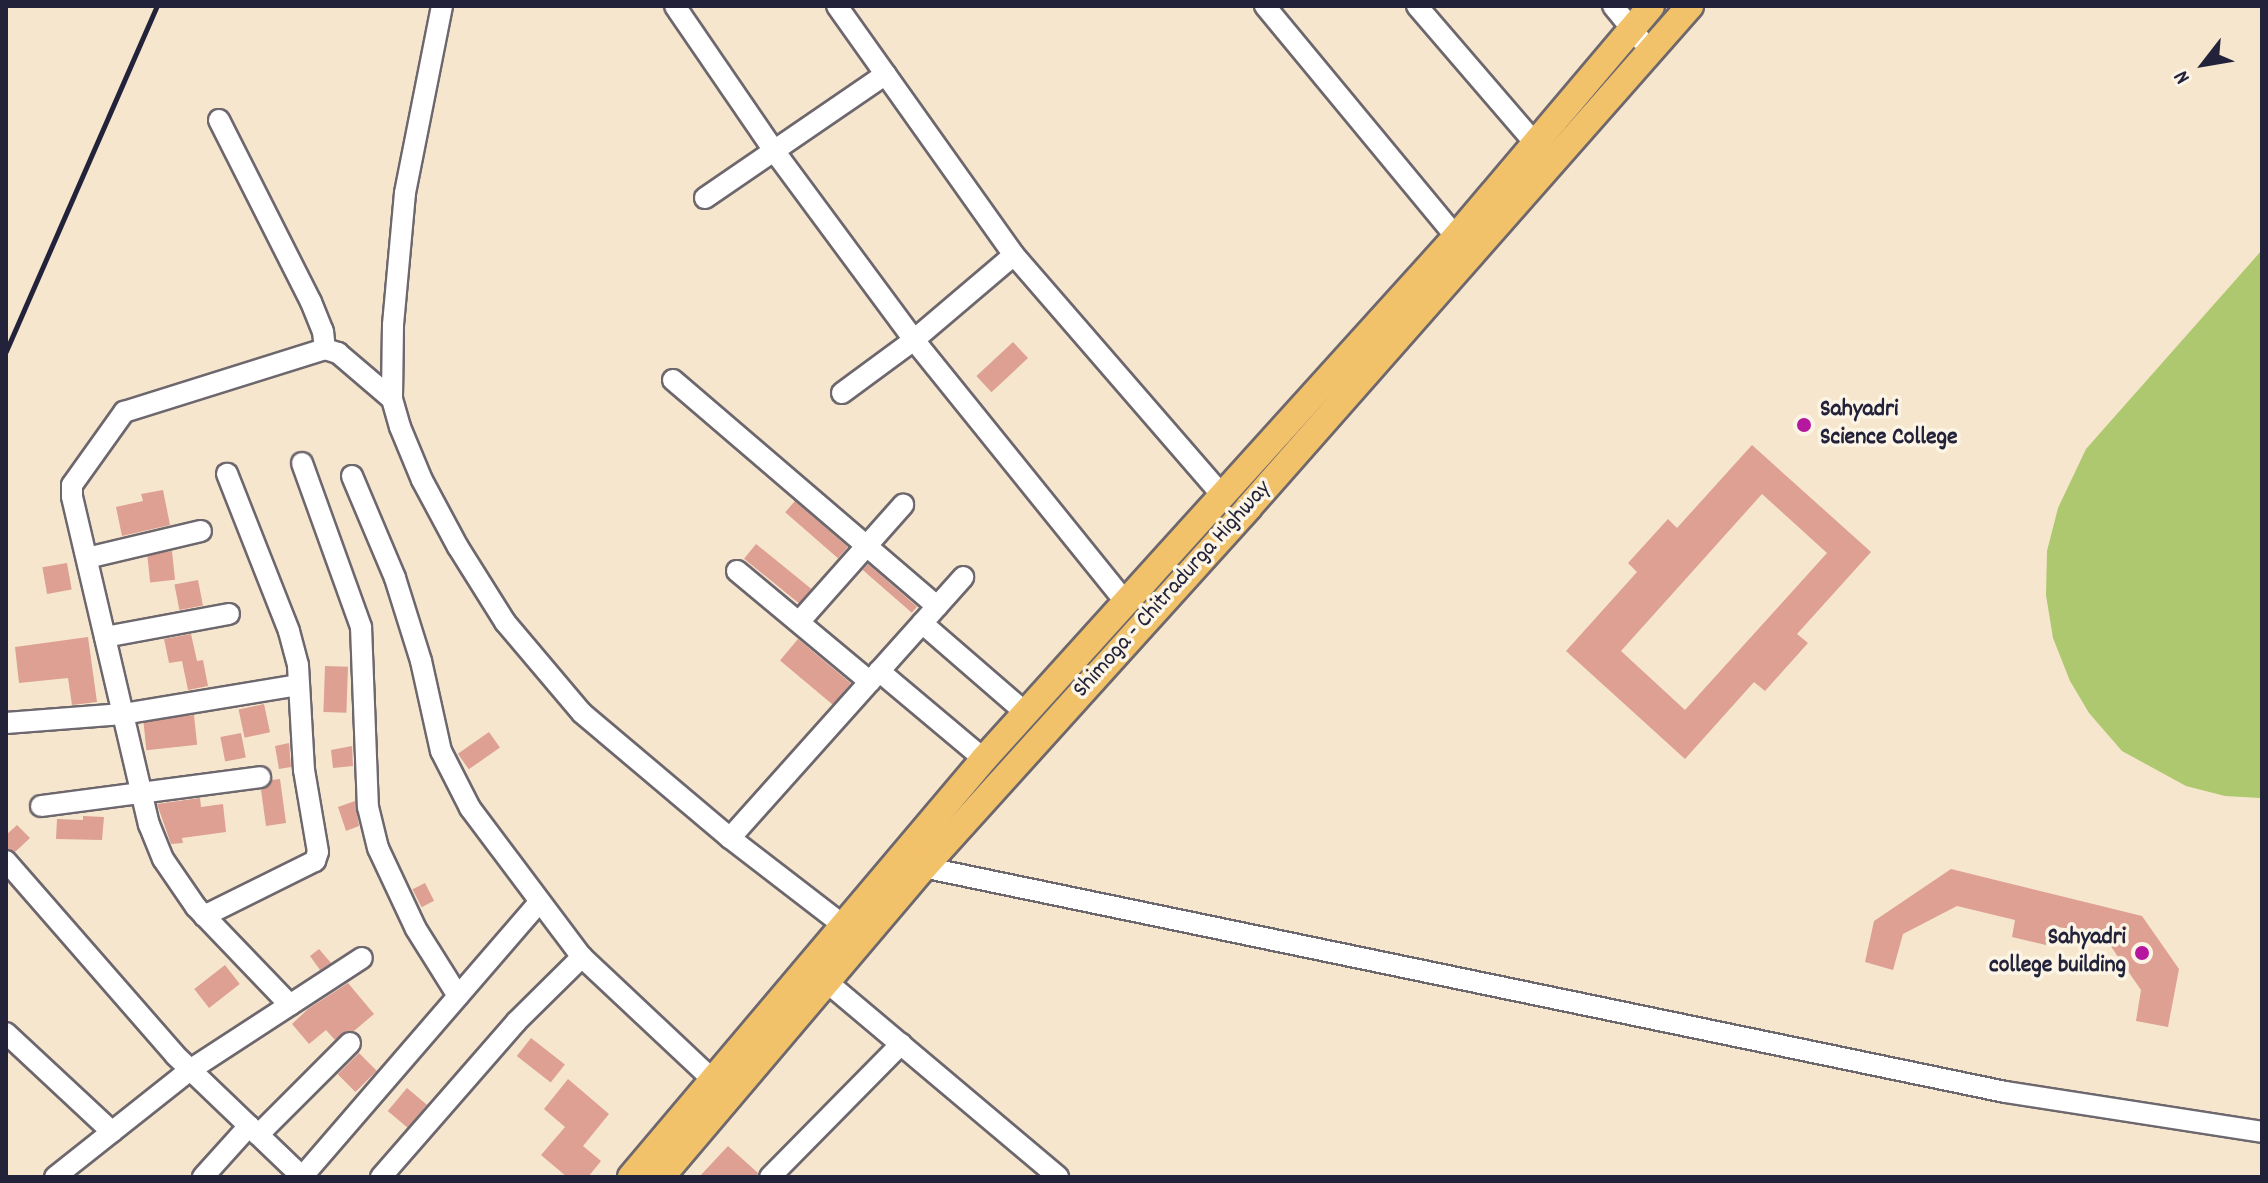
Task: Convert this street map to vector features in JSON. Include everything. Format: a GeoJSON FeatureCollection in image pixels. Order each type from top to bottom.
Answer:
{"type":"FeatureCollection","features":[{"type":"Feature","properties":{"kind":"main road","name":"Shimoga - Chitradurga Highway"},"geometry":{"type":"LineString","coordinates":[[631,1177],[984,759],[1456,237],[1651,6]]}},
{"type":"Feature","properties":{"kind":"main road","name":"Shimoga - Chitradurga Highway"},"geometry":{"type":"LineString","coordinates":[[661,1177],[924,867],[1248,508],[1690,6]]}},
{"type":"Feature","properties":{"kind":"street"},"geometry":{"type":"LineString","coordinates":[[442,6],[405,193],[393,325],[392,399],[422,480],[458,547],[532,658],[582,713],[730,838],[843,925]]}},
{"type":"Feature","properties":{"kind":"street"},"geometry":{"type":"LineString","coordinates":[[675,6],[775,152],[914,340],[1126,603]]}},
{"type":"Feature","properties":{"kind":"street"},"geometry":{"type":"LineString","coordinates":[[837,6],[1014,255],[1222,495]]}},
{"type":"Feature","properties":{"kind":"street"},"geometry":{"type":"LineString","coordinates":[[1265,6],[1456,237]]}},
{"type":"Feature","properties":{"kind":"street"},"geometry":{"type":"LineString","coordinates":[[1417,6],[1535,143]]}},
{"type":"Feature","properties":{"kind":"street"},"geometry":{"type":"LineString","coordinates":[[1613,6],[1650,51]]}},
{"type":"Feature","properties":{"kind":"street"},"geometry":{"type":"LineString","coordinates":[[705,198],[886,74]]}},
{"type":"Feature","properties":{"kind":"street"},"geometry":{"type":"LineString","coordinates":[[219,120],[311,302],[323,331],[325,349]]}},
{"type":"Feature","properties":{"kind":"street"},"geometry":{"type":"LineString","coordinates":[[842,393],[914,340],[1014,255]]}},
{"type":"Feature","properties":{"kind":"street"},"geometry":{"type":"LineString","coordinates":[[290,1005],[204,916],[163,859],[141,794],[72,485],[124,412],[325,349],[338,353],[392,399]]}},
{"type":"Feature","properties":{"kind":"street"},"geometry":{"type":"LineString","coordinates":[[673,380],[937,606]]}},
{"type":"Feature","properties":{"kind":"street"},"geometry":{"type":"LineString","coordinates":[[302,463],[361,627],[368,807],[378,848],[416,929],[458,996]]}},
{"type":"Feature","properties":{"kind":"street"},"geometry":{"type":"LineString","coordinates":[[204,916],[318,857],[304,770],[298,665],[289,631],[227,474]]}},
{"type":"Feature","properties":{"kind":"street"},"geometry":{"type":"LineString","coordinates":[[352,476],[395,578],[449,772],[470,808],[582,957],[714,1081]]}},
{"type":"Feature","properties":{"kind":"street"},"geometry":{"type":"LineString","coordinates":[[799,622],[903,505]]}},
{"type":"Feature","properties":{"kind":"street"},"geometry":{"type":"LineString","coordinates":[[87,558],[201,531]]}},
{"type":"Feature","properties":{"kind":"street"},"geometry":{"type":"LineString","coordinates":[[737,571],[799,622],[984,759]]}},
{"type":"Feature","properties":{"kind":"street"},"geometry":{"type":"LineString","coordinates":[[730,838],[963,577]]}},
{"type":"Feature","properties":{"kind":"street"},"geometry":{"type":"LineString","coordinates":[[105,637],[229,614]]}},
{"type":"Feature","properties":{"kind":"street"},"geometry":{"type":"LineString","coordinates":[[922,623],[1026,713]]}},
{"type":"Feature","properties":{"kind":"street"},"geometry":{"type":"LineString","coordinates":[[6,723],[123,714],[298,685]]}},
{"type":"Feature","properties":{"kind":"street"},"geometry":{"type":"LineString","coordinates":[[41,806],[260,777]]}},
{"type":"Feature","properties":{"kind":"street"},"geometry":{"type":"LineString","coordinates":[[6,861],[190,1070],[302,1177],[539,902]]}},
{"type":"Feature","properties":{"kind":"street"},"geometry":{"type":"LineString","coordinates":[[897,862],[2005,1092],[2262,1132]]}},
{"type":"Feature","properties":{"kind":"street"},"geometry":{"type":"LineString","coordinates":[[381,1177],[516,1022],[582,957]]}},
{"type":"Feature","properties":{"kind":"street"},"geometry":{"type":"LineString","coordinates":[[55,1177],[190,1070],[362,958]]}},
{"type":"Feature","properties":{"kind":"street"},"geometry":{"type":"LineString","coordinates":[[828,983],[1058,1177]]}},
{"type":"Feature","properties":{"kind":"street"},"geometry":{"type":"LineString","coordinates":[[6,1033],[112,1132]]}},
{"type":"Feature","properties":{"kind":"street"},"geometry":{"type":"LineString","coordinates":[[203,1177],[350,1043]]}},
{"type":"Feature","properties":{"kind":"street"},"geometry":{"type":"LineString","coordinates":[[770,1177],[901,1044]]}},
{"type":"Feature","properties":{"kind":"green space"},"geometry":{"type":"Polygon","coordinates":[[[2262,250],[2260,798],[2225,796],[2186,786],[2122,751],[2089,713],[2070,681],[2053,638],[2046,595],[2047,551],[2058,508],[2086,449],[2262,250]]]}},
{"type":"Feature","properties":{"kind":"building"},"geometry":{"type":"Polygon","coordinates":[[[1013,342],[1028,358],[991,392],[976,376],[1013,342]]]}},
{"type":"Feature","properties":{"kind":"building"},"geometry":{"type":"Polygon","coordinates":[[[1752,445],[1871,552],[1797,634],[1808,643],[1765,691],[1754,682],[1685,759],[1566,651],[1637,572],[1628,563],[1668,519],[1677,528],[1752,445]],[[1762,494],[1621,651],[1685,710],[1827,553],[1762,494]]]}},
{"type":"Feature","properties":{"kind":"building"},"geometry":{"type":"Polygon","coordinates":[[[163,490],[170,525],[122,536],[116,507],[143,501],[141,494],[163,490]]]}},
{"type":"Feature","properties":{"kind":"building"},"geometry":{"type":"Polygon","coordinates":[[[795,501],[848,547],[838,558],[785,512],[795,501]]]}},
{"type":"Feature","properties":{"kind":"building"},"geometry":{"type":"Polygon","coordinates":[[[756,544],[811,589],[799,603],[744,559],[756,544]]]}},
{"type":"Feature","properties":{"kind":"building"},"geometry":{"type":"Polygon","coordinates":[[[172,551],[175,580],[150,582],[147,554],[172,551]]]}},
{"type":"Feature","properties":{"kind":"building"},"geometry":{"type":"Polygon","coordinates":[[[67,563],[72,590],[47,594],[42,567],[67,563]]]}},
{"type":"Feature","properties":{"kind":"building"},"geometry":{"type":"Polygon","coordinates":[[[868,564],[917,607],[912,613],[863,570],[868,564]]]}},
{"type":"Feature","properties":{"kind":"building"},"geometry":{"type":"Polygon","coordinates":[[[198,580],[203,606],[179,610],[174,585],[198,580]]]}},
{"type":"Feature","properties":{"kind":"building"},"geometry":{"type":"Polygon","coordinates":[[[191,634],[197,661],[203,660],[208,686],[188,690],[182,661],[169,663],[164,639],[191,634]]]}},
{"type":"Feature","properties":{"kind":"building"},"geometry":{"type":"Polygon","coordinates":[[[88,637],[97,702],[72,705],[68,678],[19,683],[15,647],[88,637]]]}},
{"type":"Feature","properties":{"kind":"building"},"geometry":{"type":"Polygon","coordinates":[[[798,639],[851,683],[833,705],[780,660],[798,639]]]}},
{"type":"Feature","properties":{"kind":"building"},"geometry":{"type":"Polygon","coordinates":[[[325,666],[348,667],[346,713],[323,712],[325,666]]]}},
{"type":"Feature","properties":{"kind":"building"},"geometry":{"type":"Polygon","coordinates":[[[264,704],[270,732],[245,738],[239,709],[264,704]]]}},
{"type":"Feature","properties":{"kind":"building"},"geometry":{"type":"Polygon","coordinates":[[[194,715],[197,745],[146,750],[143,720],[194,715]]]}},
{"type":"Feature","properties":{"kind":"building"},"geometry":{"type":"Polygon","coordinates":[[[489,732],[500,748],[469,769],[458,754],[489,732]]]}},
{"type":"Feature","properties":{"kind":"building"},"geometry":{"type":"Polygon","coordinates":[[[241,733],[246,758],[225,762],[220,737],[241,733]]]}},
{"type":"Feature","properties":{"kind":"building"},"geometry":{"type":"Polygon","coordinates":[[[289,743],[291,767],[279,769],[275,746],[289,743]]]}},
{"type":"Feature","properties":{"kind":"building"},"geometry":{"type":"Polygon","coordinates":[[[352,746],[353,766],[333,768],[331,750],[352,746]]]}},
{"type":"Feature","properties":{"kind":"building"},"geometry":{"type":"Polygon","coordinates":[[[280,779],[286,823],[266,826],[261,790],[272,780],[280,779]]]}},
{"type":"Feature","properties":{"kind":"building"},"geometry":{"type":"Polygon","coordinates":[[[200,798],[201,807],[223,804],[226,832],[182,838],[183,843],[171,844],[157,804],[200,798]]]}},
{"type":"Feature","properties":{"kind":"building"},"geometry":{"type":"Polygon","coordinates":[[[355,801],[359,826],[346,831],[338,807],[355,801]]]}},
{"type":"Feature","properties":{"kind":"building"},"geometry":{"type":"Polygon","coordinates":[[[83,816],[104,817],[102,840],[56,839],[57,819],[83,820],[83,816]]]}},
{"type":"Feature","properties":{"kind":"building"},"geometry":{"type":"Polygon","coordinates":[[[17,825],[30,838],[15,852],[6,848],[6,835],[17,825]]]}},
{"type":"Feature","properties":{"kind":"building","name":"Sahyadri college building"},"geometry":{"type":"Polygon","coordinates":[[[1951,869],[2142,916],[2179,969],[2168,1027],[2136,1021],[2141,990],[2103,935],[2053,926],[2046,945],[2012,937],[2015,920],[1957,906],[1903,934],[1893,970],[1865,962],[1874,921],[1951,869]]]}},
{"type":"Feature","properties":{"kind":"building"},"geometry":{"type":"Polygon","coordinates":[[[425,883],[434,901],[422,907],[413,889],[425,883]]]}},
{"type":"Feature","properties":{"kind":"building"},"geometry":{"type":"Polygon","coordinates":[[[319,949],[331,963],[320,970],[310,956],[319,949]]]}},
{"type":"Feature","properties":{"kind":"building"},"geometry":{"type":"Polygon","coordinates":[[[225,965],[240,984],[209,1008],[194,989],[225,965]]]}},
{"type":"Feature","properties":{"kind":"building"},"geometry":{"type":"Polygon","coordinates":[[[348,983],[374,1014],[354,1031],[346,1031],[335,1040],[326,1030],[309,1044],[292,1024],[308,1009],[348,983]]]}},
{"type":"Feature","properties":{"kind":"building"},"geometry":{"type":"Polygon","coordinates":[[[531,1038],[565,1064],[551,1083],[517,1056],[531,1038]]]}},
{"type":"Feature","properties":{"kind":"building"},"geometry":{"type":"Polygon","coordinates":[[[359,1053],[377,1071],[355,1092],[338,1074],[359,1053]]]}},
{"type":"Feature","properties":{"kind":"building"},"geometry":{"type":"Polygon","coordinates":[[[568,1079],[609,1114],[583,1146],[601,1161],[588,1177],[567,1177],[541,1155],[565,1127],[544,1109],[568,1079]]]}},
{"type":"Feature","properties":{"kind":"building"},"geometry":{"type":"Polygon","coordinates":[[[407,1088],[427,1105],[408,1128],[388,1111],[407,1088]]]}},
{"type":"Feature","properties":{"kind":"building"},"geometry":{"type":"Polygon","coordinates":[[[728,1146],[758,1173],[757,1177],[699,1177],[728,1146]]]}},
{"type":"Feature","properties":{"kind":"railway"},"geometry":{"type":"LineString","coordinates":[[6,351],[157,6]]}},
{"type":"Feature","properties":{"kind":"place","name":"Sahyadri Science College"},"geometry":{"type":"Point","coordinates":[1804,425]}},
{"type":"Feature","properties":{"kind":"place","name":"Sahyadri college building"},"geometry":{"type":"Point","coordinates":[2142,953]}}]}
